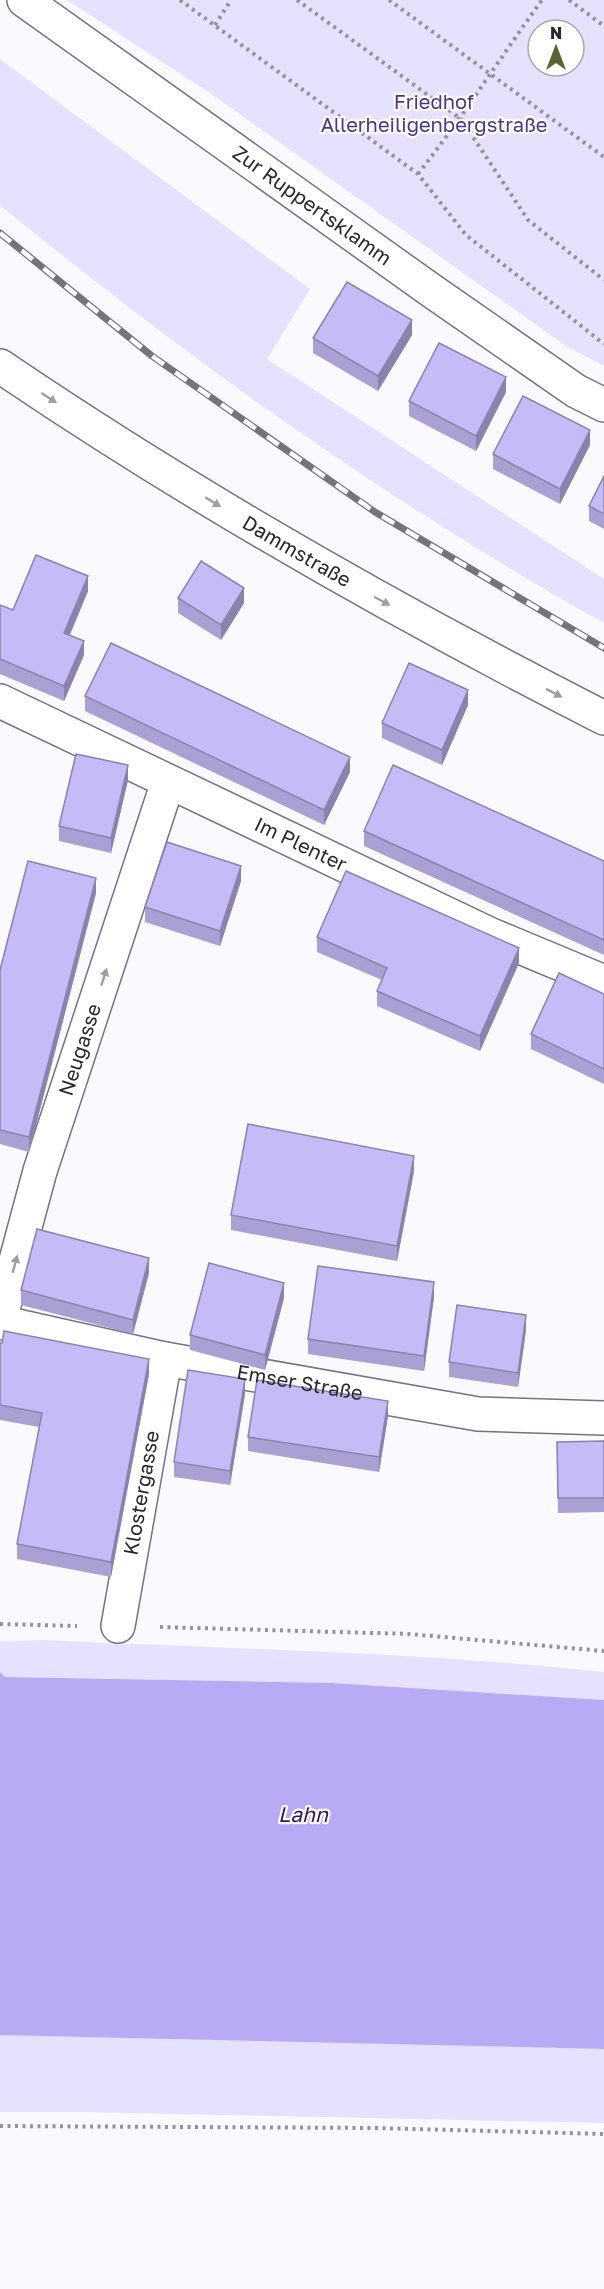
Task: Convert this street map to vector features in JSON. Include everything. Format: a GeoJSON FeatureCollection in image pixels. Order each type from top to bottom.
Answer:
{"type":"FeatureCollection","features":[{"type":"Feature","properties":{"kind":"street","name":"Zur Ruppertsklamm"},"geometry":{"type":"LineString","coordinates":[[24,0],[442,298],[576,391],[604,405]]}},
{"type":"Feature","properties":{"kind":"street","name":"Dammstraße"},"geometry":{"type":"LineString","coordinates":[[0,366],[155,467],[334,575],[604,718]]}},
{"type":"Feature","properties":{"kind":"street","name":"Im Plenter"},"geometry":{"type":"LineString","coordinates":[[0,701],[489,934],[604,982]]}},
{"type":"Feature","properties":{"kind":"street","name":"Neugasse"},"geometry":{"type":"LineString","coordinates":[[0,1321],[40,1171],[168,782]]}},
{"type":"Feature","properties":{"kind":"street","name":"Emser Straße"},"geometry":{"type":"LineString","coordinates":[[0,1321],[165,1359],[478,1414],[604,1418]]}},
{"type":"Feature","properties":{"kind":"street","name":"Klostergasse"},"geometry":{"type":"LineString","coordinates":[[118,1626],[165,1359]]}},
{"type":"Feature","properties":{"kind":"path"},"geometry":{"type":"LineString","coordinates":[[180,0],[418,174],[466,235],[604,344]]}},
{"type":"Feature","properties":{"kind":"path"},"geometry":{"type":"LineString","coordinates":[[215,25],[231,0]]}},
{"type":"Feature","properties":{"kind":"path"},"geometry":{"type":"LineString","coordinates":[[297,0],[461,119],[528,220],[604,280]]}},
{"type":"Feature","properties":{"kind":"path"},"geometry":{"type":"LineString","coordinates":[[388,0],[604,157]]}},
{"type":"Feature","properties":{"kind":"path"},"geometry":{"type":"LineString","coordinates":[[418,174],[461,119],[490,72],[542,0]]}},
{"type":"Feature","properties":{"kind":"path"},"geometry":{"type":"LineString","coordinates":[[569,0],[604,26]]}},
{"type":"Feature","properties":{"kind":"path"},"geometry":{"type":"LineString","coordinates":[[0,1624],[409,1634],[604,1651]]}},
{"type":"Feature","properties":{"kind":"path"},"geometry":{"type":"LineString","coordinates":[[0,2126],[375,2128],[604,2134]]}},
{"type":"Feature","properties":{"kind":"green space","name":"Friedhof Allerheiligenbergstraße"},"geometry":{"type":"Polygon","coordinates":[[[67,0],[604,0],[604,366],[566,346],[210,93],[67,0]]]}},
{"type":"Feature","properties":{"kind":"green space"},"geometry":{"type":"Polygon","coordinates":[[[0,59],[310,289],[267,359],[604,579],[604,623],[446,529],[293,427],[144,319],[0,205],[0,59]]]}},
{"type":"Feature","properties":{"kind":"green space"},"geometry":{"type":"Polygon","coordinates":[[[44,1640],[394,1655],[604,1672],[604,1700],[332,1683],[5,1677],[0,1672],[0,1641],[44,1640]]]}},
{"type":"Feature","properties":{"kind":"green space"},"geometry":{"type":"Polygon","coordinates":[[[0,2035],[604,2049],[604,2123],[0,2112],[0,2035]]]}},
{"type":"Feature","properties":{"kind":"water","name":"Lahn"},"geometry":{"type":"Polygon","coordinates":[[[0,1672],[5,1677],[332,1683],[604,1700],[604,2049],[0,2035],[0,1672]]]}},
{"type":"Feature","properties":{"kind":"building"},"geometry":{"type":"Polygon","coordinates":[[[347,282],[412,320],[378,376],[313,338],[347,282]]]}},
{"type":"Feature","properties":{"kind":"building"},"geometry":{"type":"Polygon","coordinates":[[[439,343],[506,377],[476,436],[409,401],[439,343]]]}},
{"type":"Feature","properties":{"kind":"building"},"geometry":{"type":"Polygon","coordinates":[[[523,396],[590,430],[560,489],[493,454],[523,396]]]}},
{"type":"Feature","properties":{"kind":"building"},"geometry":{"type":"Polygon","coordinates":[[[604,476],[604,514],[589,506],[604,476]]]}},
{"type":"Feature","properties":{"kind":"building"},"geometry":{"type":"Polygon","coordinates":[[[36,555],[88,576],[64,633],[84,641],[64,686],[0,659],[0,605],[13,610],[36,555]]]}},
{"type":"Feature","properties":{"kind":"building"},"geometry":{"type":"Polygon","coordinates":[[[201,561],[244,588],[221,625],[178,598],[201,561]]]}},
{"type":"Feature","properties":{"kind":"building"},"geometry":{"type":"Polygon","coordinates":[[[111,643],[350,757],[324,810],[85,696],[111,643]]]}},
{"type":"Feature","properties":{"kind":"building"},"geometry":{"type":"Polygon","coordinates":[[[409,663],[468,690],[442,750],[382,723],[409,663]]]}},
{"type":"Feature","properties":{"kind":"building"},"geometry":{"type":"Polygon","coordinates":[[[76,754],[128,765],[111,838],[59,826],[76,754]]]}},
{"type":"Feature","properties":{"kind":"building"},"geometry":{"type":"Polygon","coordinates":[[[393,765],[604,861],[604,940],[364,831],[393,765]]]}},
{"type":"Feature","properties":{"kind":"building"},"geometry":{"type":"Polygon","coordinates":[[[167,842],[241,866],[220,931],[145,907],[167,842]]]}},
{"type":"Feature","properties":{"kind":"building"},"geometry":{"type":"Polygon","coordinates":[[[28,861],[96,878],[29,1137],[0,1130],[0,970],[28,861]]]}},
{"type":"Feature","properties":{"kind":"building"},"geometry":{"type":"Polygon","coordinates":[[[346,871],[519,948],[480,1036],[377,991],[387,968],[317,937],[346,871]]]}},
{"type":"Feature","properties":{"kind":"building"},"geometry":{"type":"Polygon","coordinates":[[[559,973],[604,994],[604,1069],[531,1034],[559,973]]]}},
{"type":"Feature","properties":{"kind":"building"},"geometry":{"type":"Polygon","coordinates":[[[248,1124],[414,1156],[397,1246],[231,1215],[248,1124]]]}},
{"type":"Feature","properties":{"kind":"building"},"geometry":{"type":"Polygon","coordinates":[[[37,1229],[149,1258],[133,1320],[21,1290],[37,1229]]]}},
{"type":"Feature","properties":{"kind":"building"},"geometry":{"type":"Polygon","coordinates":[[[209,1263],[284,1283],[265,1355],[190,1335],[209,1263]]]}},
{"type":"Feature","properties":{"kind":"building"},"geometry":{"type":"Polygon","coordinates":[[[318,1266],[434,1282],[424,1356],[308,1339],[318,1266]]]}},
{"type":"Feature","properties":{"kind":"building"},"geometry":{"type":"Polygon","coordinates":[[[457,1305],[526,1315],[518,1373],[449,1362],[457,1305]]]}},
{"type":"Feature","properties":{"kind":"building"},"geometry":{"type":"Polygon","coordinates":[[[4,1331],[149,1359],[111,1562],[17,1544],[42,1413],[0,1405],[0,1343],[2,1343],[4,1331]]]}},
{"type":"Feature","properties":{"kind":"building"},"geometry":{"type":"Polygon","coordinates":[[[188,1370],[245,1379],[230,1471],[174,1462],[188,1370]]]}},
{"type":"Feature","properties":{"kind":"building"},"geometry":{"type":"Polygon","coordinates":[[[257,1380],[388,1401],[379,1457],[248,1437],[257,1380]]]}},
{"type":"Feature","properties":{"kind":"building"},"geometry":{"type":"Polygon","coordinates":[[[604,1441],[604,1498],[558,1498],[557,1442],[604,1441]]]}},
{"type":"Feature","properties":{"kind":"railway"},"geometry":{"type":"LineString","coordinates":[[0,233],[152,356],[375,512],[604,648]]}}]}
